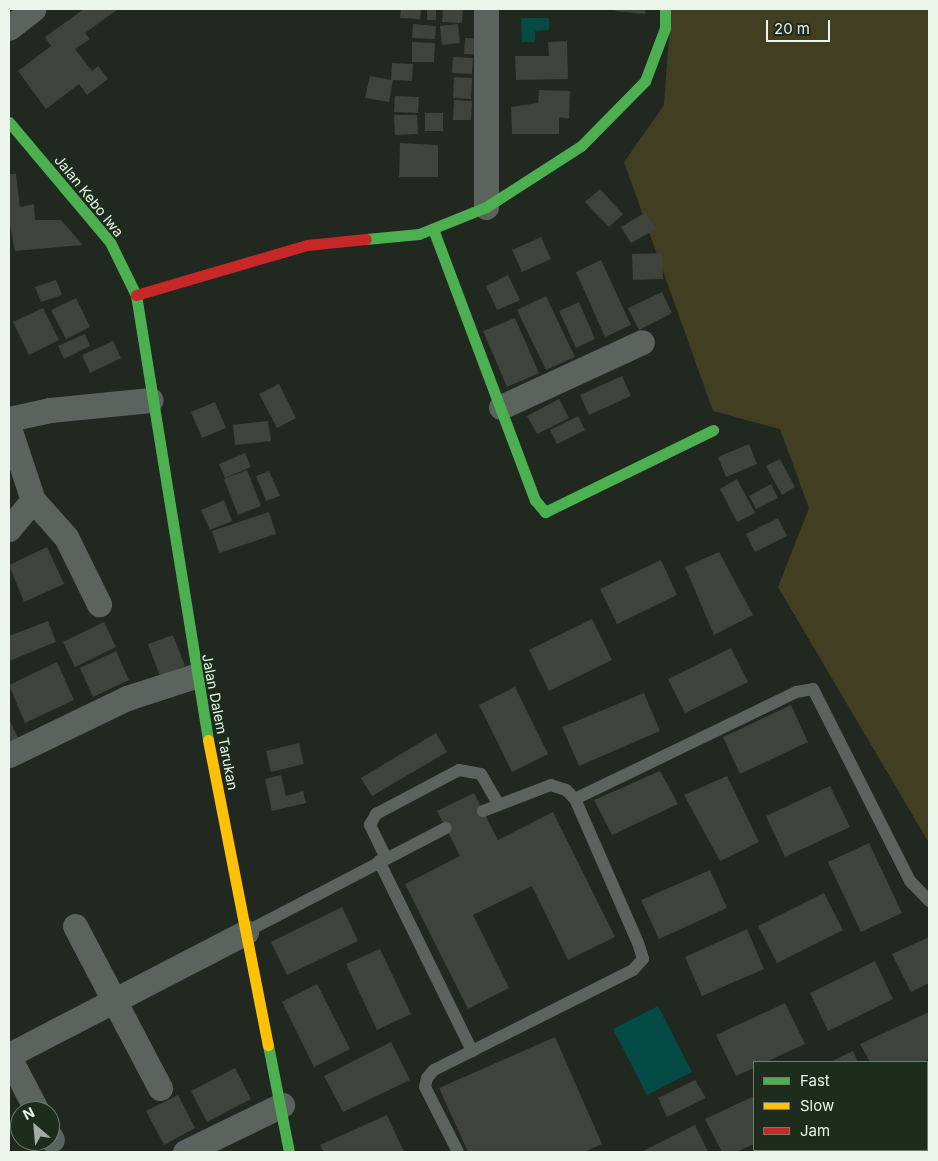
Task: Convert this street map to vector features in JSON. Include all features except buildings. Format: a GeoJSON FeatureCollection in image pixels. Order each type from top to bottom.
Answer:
{"type":"FeatureCollection","features":[{"type":"Feature","properties":{"kind":"street"},"geometry":{"type":"LineString","coordinates":[[9,28],[33,9]]}},
{"type":"Feature","properties":{"kind":"street"},"geometry":{"type":"LineString","coordinates":[[486,9],[486,207]]}},
{"type":"Feature","properties":{"kind":"street"},"geometry":{"type":"LineString","coordinates":[[136,295],[307,246],[419,234],[486,207],[581,146],[612,118],[645,81],[665,28],[665,9]]}},
{"type":"Feature","properties":{"kind":"street","name":"Jalan Kebo Iwa"},"geometry":{"type":"LineString","coordinates":[[9,122],[110,242],[136,295]]}},
{"type":"Feature","properties":{"kind":"street"},"geometry":{"type":"LineString","coordinates":[[433,229],[535,500],[545,512],[713,430]]}},
{"type":"Feature","properties":{"kind":"street","name":"Jalan Dalem Tarukan"},"geometry":{"type":"LineString","coordinates":[[136,295],[195,676],[282,1105],[289,1152]]}},
{"type":"Feature","properties":{"kind":"street"},"geometry":{"type":"LineString","coordinates":[[501,407],[642,342]]}},
{"type":"Feature","properties":{"kind":"street"},"geometry":{"type":"LineString","coordinates":[[9,419],[50,410],[151,400]]}},
{"type":"Feature","properties":{"kind":"street"},"geometry":{"type":"LineString","coordinates":[[9,428],[33,500],[66,537],[99,604]]}},
{"type":"Feature","properties":{"kind":"street"},"geometry":{"type":"LineString","coordinates":[[11,524],[33,500]]}},
{"type":"Feature","properties":{"kind":"street"},"geometry":{"type":"LineString","coordinates":[[9,755],[127,698],[195,676]]}},
{"type":"Feature","properties":{"kind":"street"},"geometry":{"type":"LineString","coordinates":[[75,926],[160,1088]]}},
{"type":"Feature","properties":{"kind":"street"},"geometry":{"type":"LineString","coordinates":[[32,1101],[9,1056],[246,932]]}},
{"type":"Feature","properties":{"kind":"street"},"geometry":{"type":"LineString","coordinates":[[185,1152],[282,1105]]}},
{"type":"Feature","properties":{"kind":"lane"},"geometry":{"type":"LineString","coordinates":[[575,799],[796,692],[813,689],[910,881],[929,901]]}},
{"type":"Feature","properties":{"kind":"lane"},"geometry":{"type":"LineString","coordinates":[[472,1051],[382,859],[370,825],[376,814],[459,770],[481,774],[498,803]]}},
{"type":"Feature","properties":{"kind":"lane"},"geometry":{"type":"LineString","coordinates":[[458,1152],[426,1087],[427,1078],[434,1070],[633,970],[643,959],[575,799],[566,790],[551,785],[498,803],[483,811]]}},
{"type":"Feature","properties":{"kind":"lane"},"geometry":{"type":"LineString","coordinates":[[246,932],[382,859],[446,828]]}},
{"type":"Feature","properties":{"kind":"shaded area"},"geometry":{"type":"Polygon","coordinates":[[[671,9],[929,9],[929,843],[778,587],[809,508],[780,429],[713,411],[624,162],[664,105],[671,9]]]}},
{"type":"Feature","properties":{"kind":"water"},"geometry":{"type":"Polygon","coordinates":[[[521,18],[549,18],[549,30],[535,31],[535,42],[522,42],[521,18]]]}},
{"type":"Feature","properties":{"kind":"water"},"geometry":{"type":"Polygon","coordinates":[[[658,1006],[692,1072],[647,1095],[613,1029],[658,1006]]]}},
{"type":"Feature","properties":{"kind":"traffic: fast"},"geometry":{"type":"LineString","coordinates":[[366,239],[419,234],[486,207],[581,146],[645,81],[665,28],[665,9]]}},
{"type":"Feature","properties":{"kind":"traffic: fast"},"geometry":{"type":"LineString","coordinates":[[9,122],[110,242],[136,295],[208,740]]}},
{"type":"Feature","properties":{"kind":"traffic: fast"},"geometry":{"type":"LineString","coordinates":[[433,229],[535,500],[545,512],[713,430]]}},
{"type":"Feature","properties":{"kind":"traffic: fast"},"geometry":{"type":"LineString","coordinates":[[268,1045],[289,1152]]}},
{"type":"Feature","properties":{"kind":"traffic: slow"},"geometry":{"type":"LineString","coordinates":[[208,740],[268,1045]]}},
{"type":"Feature","properties":{"kind":"traffic: jam"},"geometry":{"type":"LineString","coordinates":[[136,295],[307,245],[366,239]]}}]}
